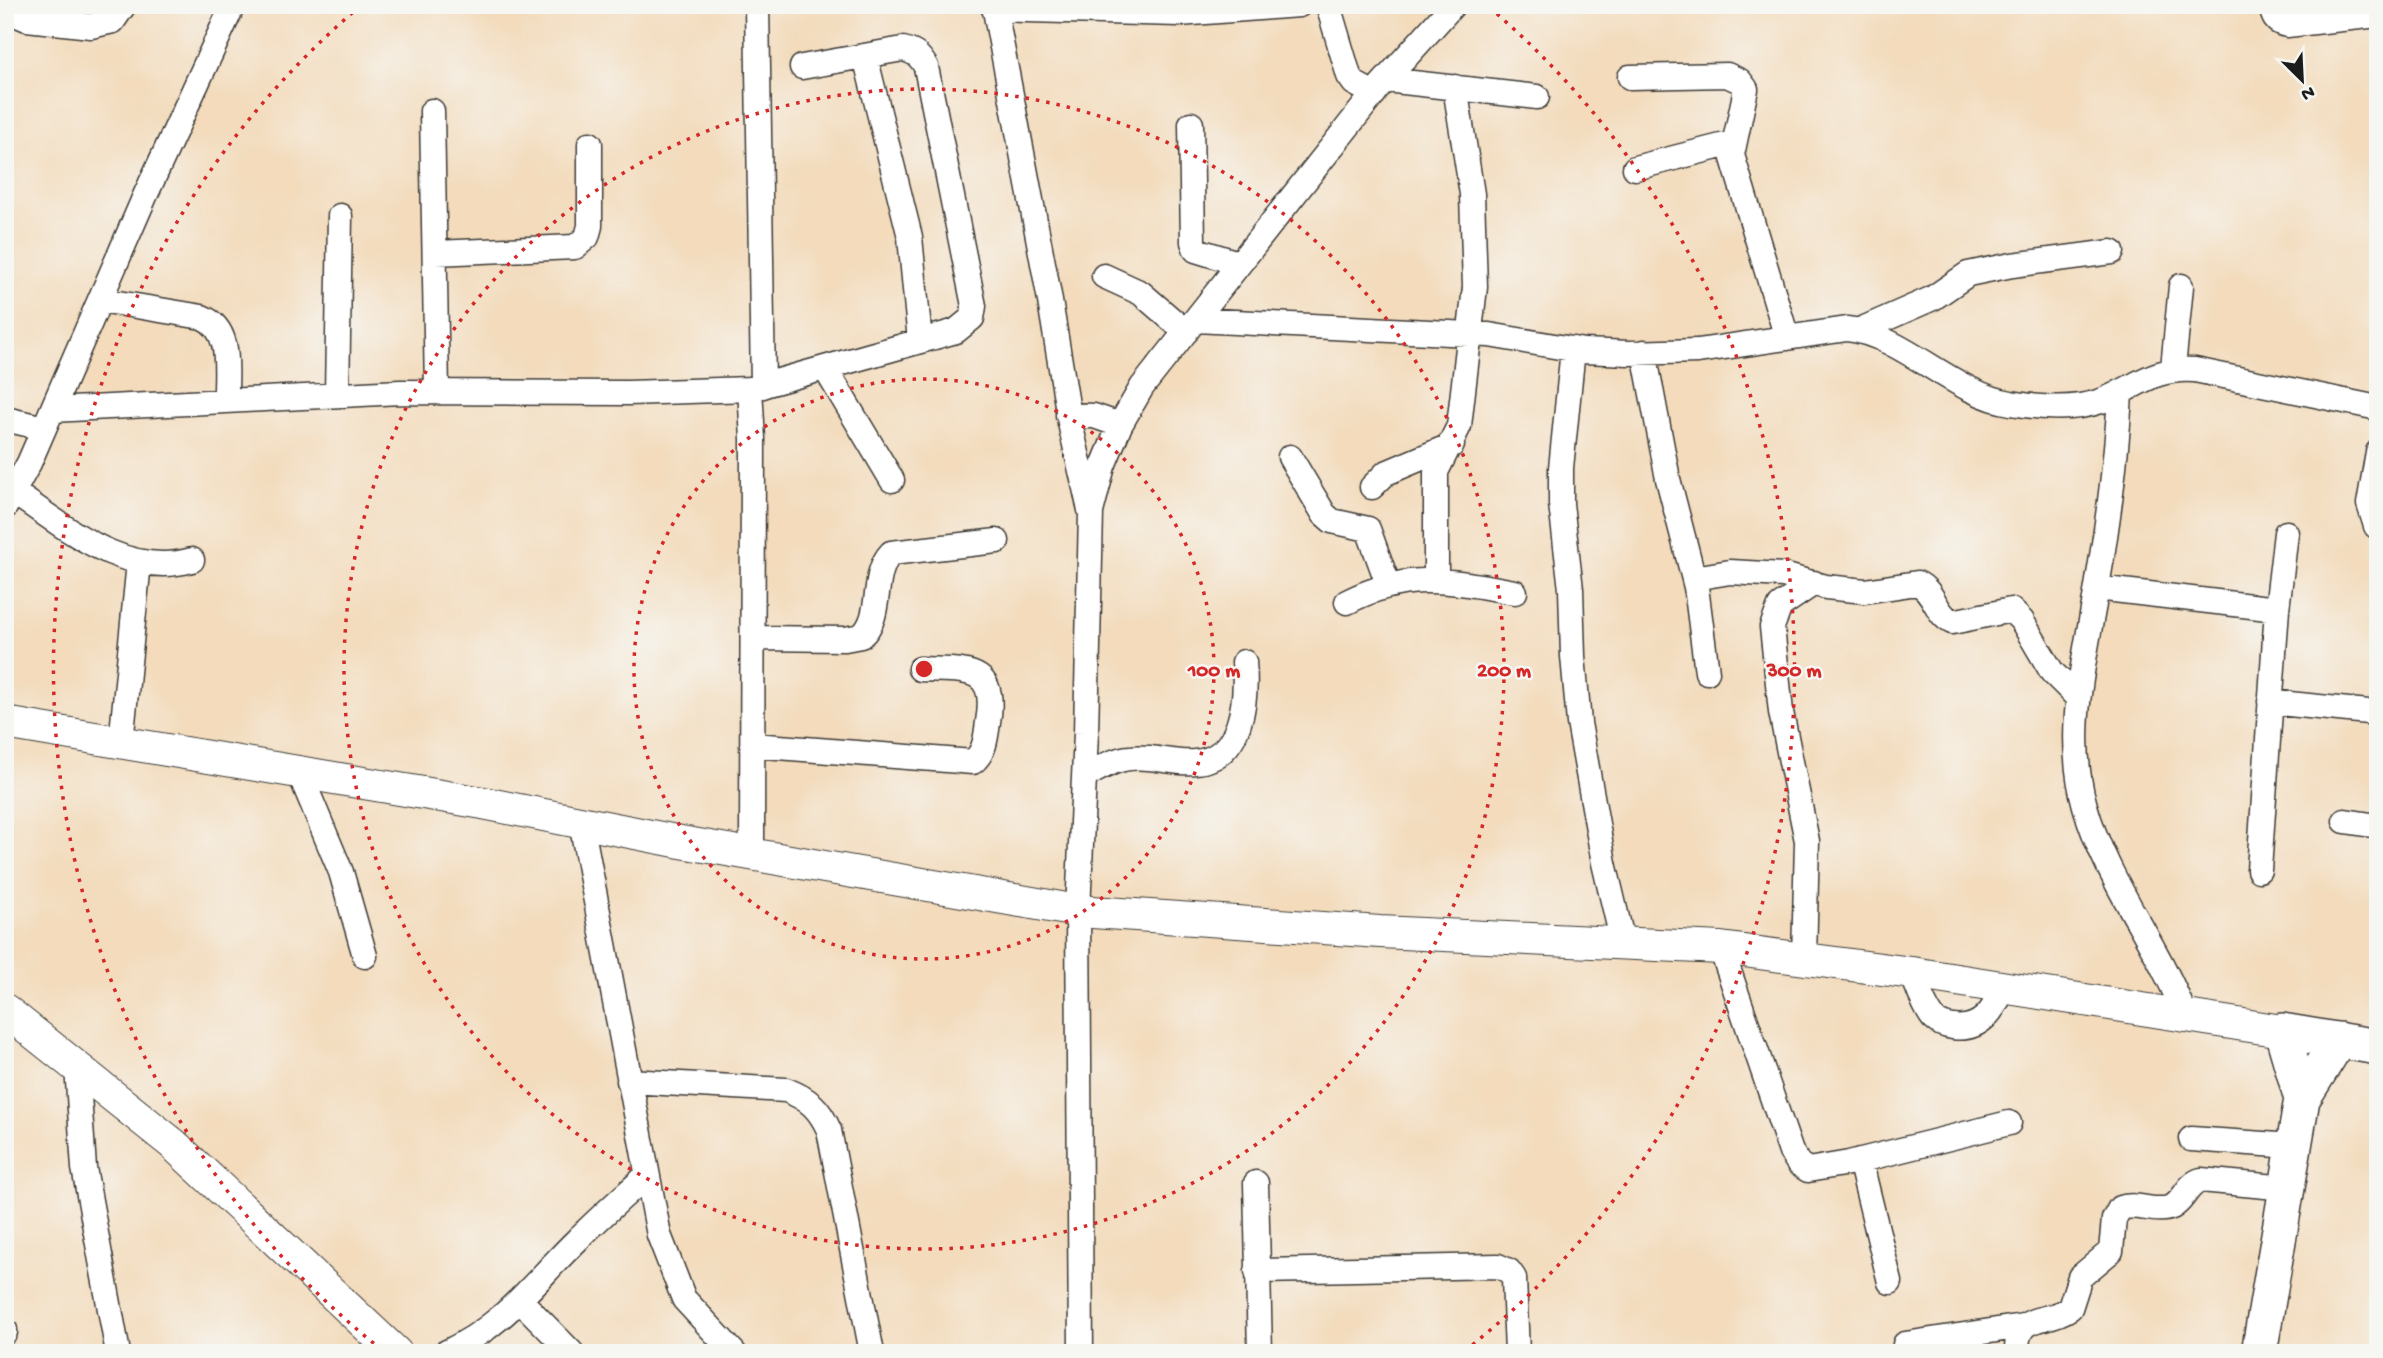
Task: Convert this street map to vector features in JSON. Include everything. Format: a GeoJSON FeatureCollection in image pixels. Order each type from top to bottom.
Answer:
{"type":"FeatureCollection","features":[{"type":"Feature","properties":{"kind":"highway"},"geometry":{"type":"LineString","coordinates":[[2302,1099],[2282,1031],[2378,1047]]}},
{"type":"Feature","properties":{"kind":"highway"},"geometry":{"type":"LineString","coordinates":[[2259,1353],[2302,1099],[2339,1040]]}},
{"type":"Feature","properties":{"kind":"main road"},"geometry":{"type":"LineString","coordinates":[[5,723],[1078,911],[1380,932],[1721,948],[1912,973],[2282,1031]]}},
{"type":"Feature","properties":{"kind":"main road"},"geometry":{"type":"LineString","coordinates":[[5,1010],[173,1144],[396,1353]]}},
{"type":"Feature","properties":{"kind":"street"},"geometry":{"type":"LineString","coordinates":[[13,5],[20,16],[27,19],[91,26],[113,21],[124,5]]}},
{"type":"Feature","properties":{"kind":"street"},"geometry":{"type":"LineString","coordinates":[[192,560],[160,565],[115,555],[8,501],[48,419],[233,5]]}},
{"type":"Feature","properties":{"kind":"street"},"geometry":{"type":"LineString","coordinates":[[752,855],[757,5]]}},
{"type":"Feature","properties":{"kind":"street"},"geometry":{"type":"LineString","coordinates":[[1091,512],[1068,415],[1049,295],[994,7],[1180,14],[1298,5]]}},
{"type":"Feature","properties":{"kind":"street"},"geometry":{"type":"LineString","coordinates":[[1328,5],[1349,76],[1354,83],[1380,87],[1455,87],[1537,97]]}},
{"type":"Feature","properties":{"kind":"street"},"geometry":{"type":"LineString","coordinates":[[1081,1353],[1078,911],[1085,776],[1091,512],[1103,466],[1120,425],[1142,387],[1380,87],[1453,5]]}},
{"type":"Feature","properties":{"kind":"street"},"geometry":{"type":"LineString","coordinates":[[2271,5],[2273,17],[2278,23],[2287,25],[2378,15]]}},
{"type":"Feature","properties":{"kind":"street"},"geometry":{"type":"LineString","coordinates":[[5,419],[48,419],[226,401],[337,395],[437,392],[628,393],[756,387],[956,331],[967,325],[974,306],[926,67],[913,51],[903,49],[802,68]]}},
{"type":"Feature","properties":{"kind":"street"},"geometry":{"type":"LineString","coordinates":[[865,56],[910,237],[920,341]]}},
{"type":"Feature","properties":{"kind":"street"},"geometry":{"type":"LineString","coordinates":[[1630,78],[1727,75],[1740,81],[1746,89],[1733,143],[1735,168],[1787,338]]}},
{"type":"Feature","properties":{"kind":"street"},"geometry":{"type":"LineString","coordinates":[[1436,580],[1437,472],[1459,426],[1467,333],[1475,287],[1475,230],[1455,87]]}},
{"type":"Feature","properties":{"kind":"street"},"geometry":{"type":"LineString","coordinates":[[432,111],[437,392]]}},
{"type":"Feature","properties":{"kind":"street"},"geometry":{"type":"LineString","coordinates":[[1191,124],[1193,242],[1196,250],[1202,253],[1238,263]]}},
{"type":"Feature","properties":{"kind":"street"},"geometry":{"type":"LineString","coordinates":[[1635,167],[1733,143]]}},
{"type":"Feature","properties":{"kind":"street"},"geometry":{"type":"LineString","coordinates":[[435,253],[575,247],[582,243],[590,226],[590,144]]}},
{"type":"Feature","properties":{"kind":"street"},"geometry":{"type":"LineString","coordinates":[[337,395],[340,216]]}},
{"type":"Feature","properties":{"kind":"street"},"geometry":{"type":"LineString","coordinates":[[1860,330],[1933,298],[1968,274],[2012,265],[2112,252]]}},
{"type":"Feature","properties":{"kind":"street"},"geometry":{"type":"LineString","coordinates":[[1104,276],[1141,293],[1190,326],[1467,333],[1573,349],[1644,352],[1698,351],[1847,329],[1860,330],[1960,383],[2008,403],[2059,408],[2082,406],[2120,392],[2153,373],[2173,368],[2195,370],[2378,408]]}},
{"type":"Feature","properties":{"kind":"street"},"geometry":{"type":"LineString","coordinates":[[2173,368],[2181,286]]}},
{"type":"Feature","properties":{"kind":"street"},"geometry":{"type":"LineString","coordinates":[[100,300],[202,317],[214,322],[221,331],[224,343],[226,401]]}},
{"type":"Feature","properties":{"kind":"street"},"geometry":{"type":"LineString","coordinates":[[1573,349],[1561,468],[1561,503],[1571,589],[1578,723],[1604,863],[1623,943]]}},
{"type":"Feature","properties":{"kind":"street"},"geometry":{"type":"LineString","coordinates":[[1644,352],[1668,479],[1694,578],[1707,672]]}},
{"type":"Feature","properties":{"kind":"street"},"geometry":{"type":"LineString","coordinates":[[825,368],[892,480]]}},
{"type":"Feature","properties":{"kind":"street"},"geometry":{"type":"LineString","coordinates":[[2120,392],[2117,461],[2077,697],[2077,772],[2091,824],[2185,1016]]}},
{"type":"Feature","properties":{"kind":"street"},"geometry":{"type":"LineString","coordinates":[[1068,415],[1094,416],[1120,425]]}},
{"type":"Feature","properties":{"kind":"street"},"geometry":{"type":"LineString","coordinates":[[1372,487],[1386,473],[1452,445]]}},
{"type":"Feature","properties":{"kind":"street"},"geometry":{"type":"LineString","coordinates":[[2376,526],[2369,504],[2378,452]]}},
{"type":"Feature","properties":{"kind":"street"},"geometry":{"type":"LineString","coordinates":[[1290,457],[1324,514],[1332,521],[1368,529],[1388,584]]}},
{"type":"Feature","properties":{"kind":"street"},"geometry":{"type":"LineString","coordinates":[[2259,870],[2277,609],[2286,533]]}},
{"type":"Feature","properties":{"kind":"street"},"geometry":{"type":"LineString","coordinates":[[753,638],[845,639],[862,636],[870,623],[881,567],[891,553],[997,541]]}},
{"type":"Feature","properties":{"kind":"street"},"geometry":{"type":"LineString","coordinates":[[121,743],[139,562]]}},
{"type":"Feature","properties":{"kind":"street"},"geometry":{"type":"LineString","coordinates":[[1694,578],[1730,572],[1783,575],[1865,591],[1917,583],[1924,586],[1945,619],[1952,622],[2011,610],[2022,621],[2048,666],[2077,697]]}},
{"type":"Feature","properties":{"kind":"street"},"geometry":{"type":"LineString","coordinates":[[1347,602],[1388,584],[1436,580],[1515,592]]}},
{"type":"Feature","properties":{"kind":"street"},"geometry":{"type":"LineString","coordinates":[[1804,959],[1807,841],[1781,712],[1772,627],[1780,606],[1814,583]]}},
{"type":"Feature","properties":{"kind":"street"},"geometry":{"type":"LineString","coordinates":[[2097,588],[2277,609]]}},
{"type":"Feature","properties":{"kind":"street"},"geometry":{"type":"LineString","coordinates":[[1085,776],[1129,758],[1192,763],[1214,757],[1227,743],[1241,719],[1246,689],[1244,662]]}},
{"type":"Feature","properties":{"kind":"street"},"geometry":{"type":"LineString","coordinates":[[752,745],[973,762],[982,755],[987,730],[991,693],[988,684],[983,677],[968,671],[920,669]]}},
{"type":"Feature","properties":{"kind":"street"},"geometry":{"type":"LineString","coordinates":[[2270,702],[2378,713]]}},
{"type":"Feature","properties":{"kind":"street"},"geometry":{"type":"LineString","coordinates":[[300,774],[341,872],[365,956]]}},
{"type":"Feature","properties":{"kind":"street"},"geometry":{"type":"LineString","coordinates":[[2345,821],[2378,826]]}},
{"type":"Feature","properties":{"kind":"street"},"geometry":{"type":"LineString","coordinates":[[581,822],[659,1235],[684,1299],[734,1353]]}},
{"type":"Feature","properties":{"kind":"street"},"geometry":{"type":"LineString","coordinates":[[1721,948],[1791,1152],[1799,1164],[1808,1170],[1818,1170],[2009,1123]]}},
{"type":"Feature","properties":{"kind":"street"},"geometry":{"type":"LineString","coordinates":[[1912,973],[1935,1020],[1942,1025],[1960,1028],[1987,1017],[2004,987]]}},
{"type":"Feature","properties":{"kind":"street"},"geometry":{"type":"LineString","coordinates":[[77,1067],[84,1168],[117,1352]]}},
{"type":"Feature","properties":{"kind":"street"},"geometry":{"type":"LineString","coordinates":[[629,1081],[786,1090],[806,1098],[820,1110],[829,1130],[872,1353]]}},
{"type":"Feature","properties":{"kind":"street"},"geometry":{"type":"LineString","coordinates":[[2191,1139],[2293,1146]]}},
{"type":"Feature","properties":{"kind":"street"},"geometry":{"type":"LineString","coordinates":[[1860,1160],[1890,1282]]}},
{"type":"Feature","properties":{"kind":"street"},"geometry":{"type":"LineString","coordinates":[[445,1353],[487,1330],[520,1300],[575,1241],[647,1175]]}},
{"type":"Feature","properties":{"kind":"street"},"geometry":{"type":"LineString","coordinates":[[1905,1344],[2023,1326],[2070,1308],[2080,1277],[2111,1251],[2114,1219],[2120,1208],[2133,1205],[2168,1209],[2174,1206],[2193,1183],[2201,1180],[2287,1188]]}},
{"type":"Feature","properties":{"kind":"street"},"geometry":{"type":"LineString","coordinates":[[1256,1183],[1260,1353]]}},
{"type":"Feature","properties":{"kind":"street"},"geometry":{"type":"LineString","coordinates":[[1257,1271],[1498,1266],[1514,1278],[1517,1353]]}},
{"type":"Feature","properties":{"kind":"street"},"geometry":{"type":"LineString","coordinates":[[520,1300],[572,1353]]}},
{"type":"Feature","properties":{"kind":"street"},"geometry":{"type":"LineString","coordinates":[[2017,1353],[2017,1336],[2023,1326]]}}]}
